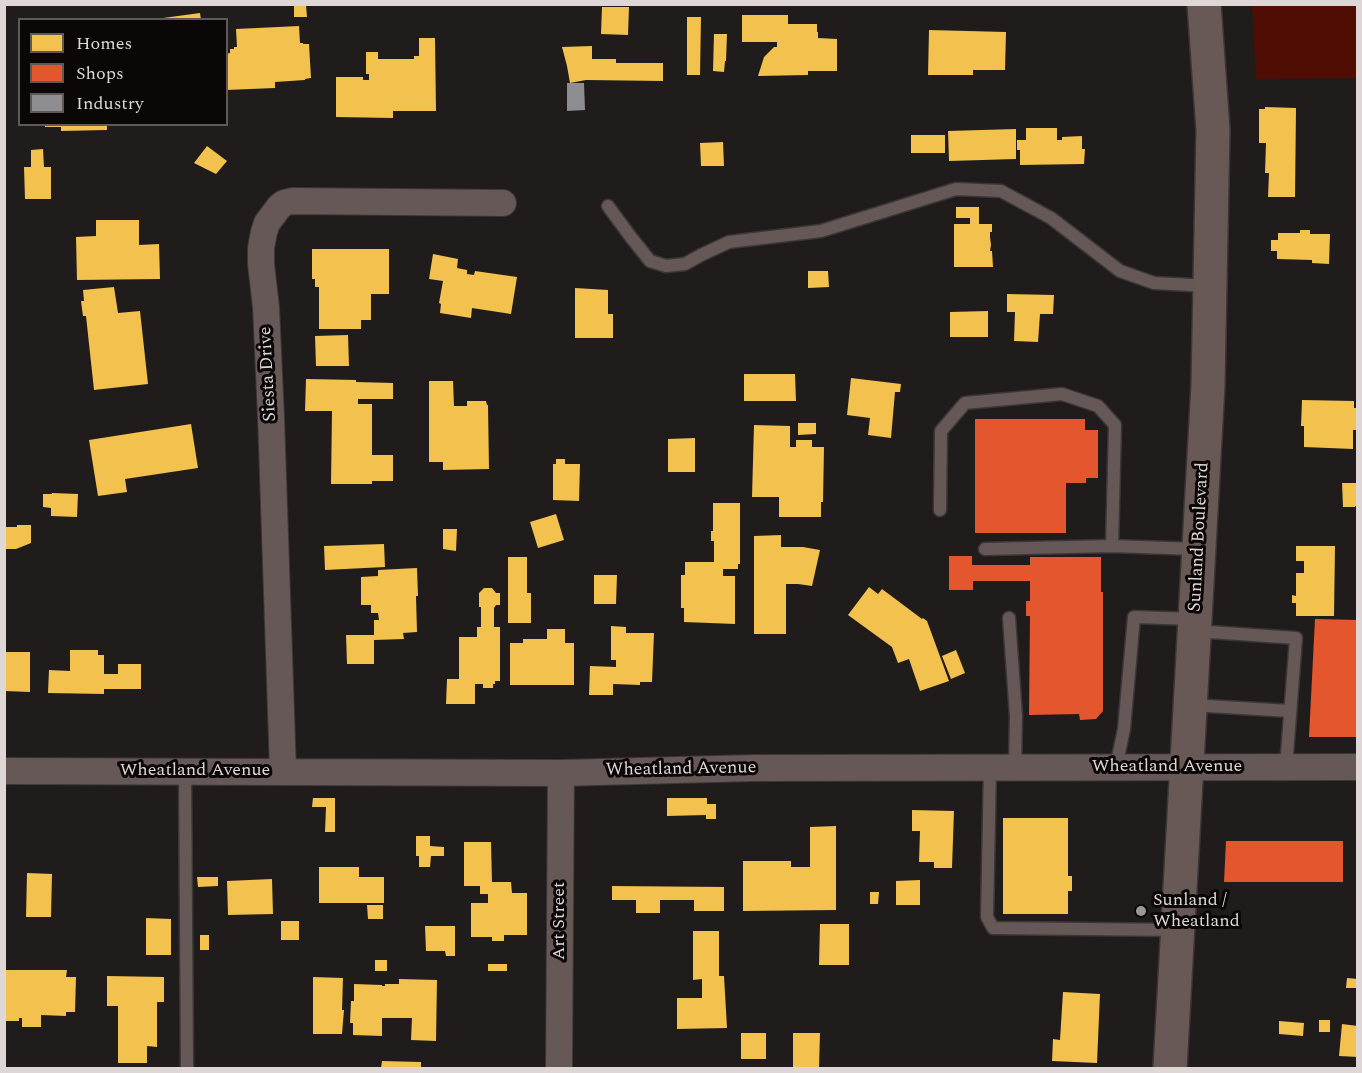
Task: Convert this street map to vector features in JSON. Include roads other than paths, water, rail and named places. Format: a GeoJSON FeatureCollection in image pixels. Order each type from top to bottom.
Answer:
{"type":"FeatureCollection","features":[{"type":"Feature","properties":{"kind":"main road","name":"Sunland Boulevard"},"geometry":{"type":"LineString","coordinates":[[1170,1068],[1209,385],[1213,130],[1204,4]]}},
{"type":"Feature","properties":{"kind":"street","name":"Siesta Drive"},"geometry":{"type":"LineString","coordinates":[[283,771],[271,406],[266,307],[261,264],[261,248],[267,223],[279,207],[292,201],[503,203]]}},
{"type":"Feature","properties":{"kind":"street","name":"Wheatland Avenue"},"geometry":{"type":"LineString","coordinates":[[4,771],[561,773],[754,768],[1358,767]]}},
{"type":"Feature","properties":{"kind":"street","name":"Art Street"},"geometry":{"type":"LineString","coordinates":[[559,1068],[561,773]]}},
{"type":"Feature","properties":{"kind":"lane"},"geometry":{"type":"LineString","coordinates":[[608,206],[650,261],[666,266],[686,264],[729,242],[821,231],[957,189],[1001,191],[1051,218],[1120,271],[1154,283],[1210,286]]}},
{"type":"Feature","properties":{"kind":"lane"},"geometry":{"type":"LineString","coordinates":[[940,510],[941,431],[965,403],[1062,394],[1098,406],[1115,424],[1112,546]]}},
{"type":"Feature","properties":{"kind":"lane"},"geometry":{"type":"LineString","coordinates":[[985,549],[1112,546],[1198,549]]}},
{"type":"Feature","properties":{"kind":"lane"},"geometry":{"type":"LineString","coordinates":[[1116,767],[1125,729],[1134,617],[1296,638],[1286,767]]}},
{"type":"Feature","properties":{"kind":"lane"},"geometry":{"type":"LineString","coordinates":[[1009,618],[1016,716],[1015,767]]}},
{"type":"Feature","properties":{"kind":"lane"},"geometry":{"type":"LineString","coordinates":[[1190,705],[1290,711]]}},
{"type":"Feature","properties":{"kind":"lane"},"geometry":{"type":"LineString","coordinates":[[990,768],[987,917],[993,928],[1178,930]]}},
{"type":"Feature","properties":{"kind":"lane"},"geometry":{"type":"LineString","coordinates":[[185,771],[187,1068]]}},
{"type":"Feature","properties":{"kind":"place","name":"Sunland / Wheatland"},"geometry":{"type":"Point","coordinates":[1141,911]}}]}
